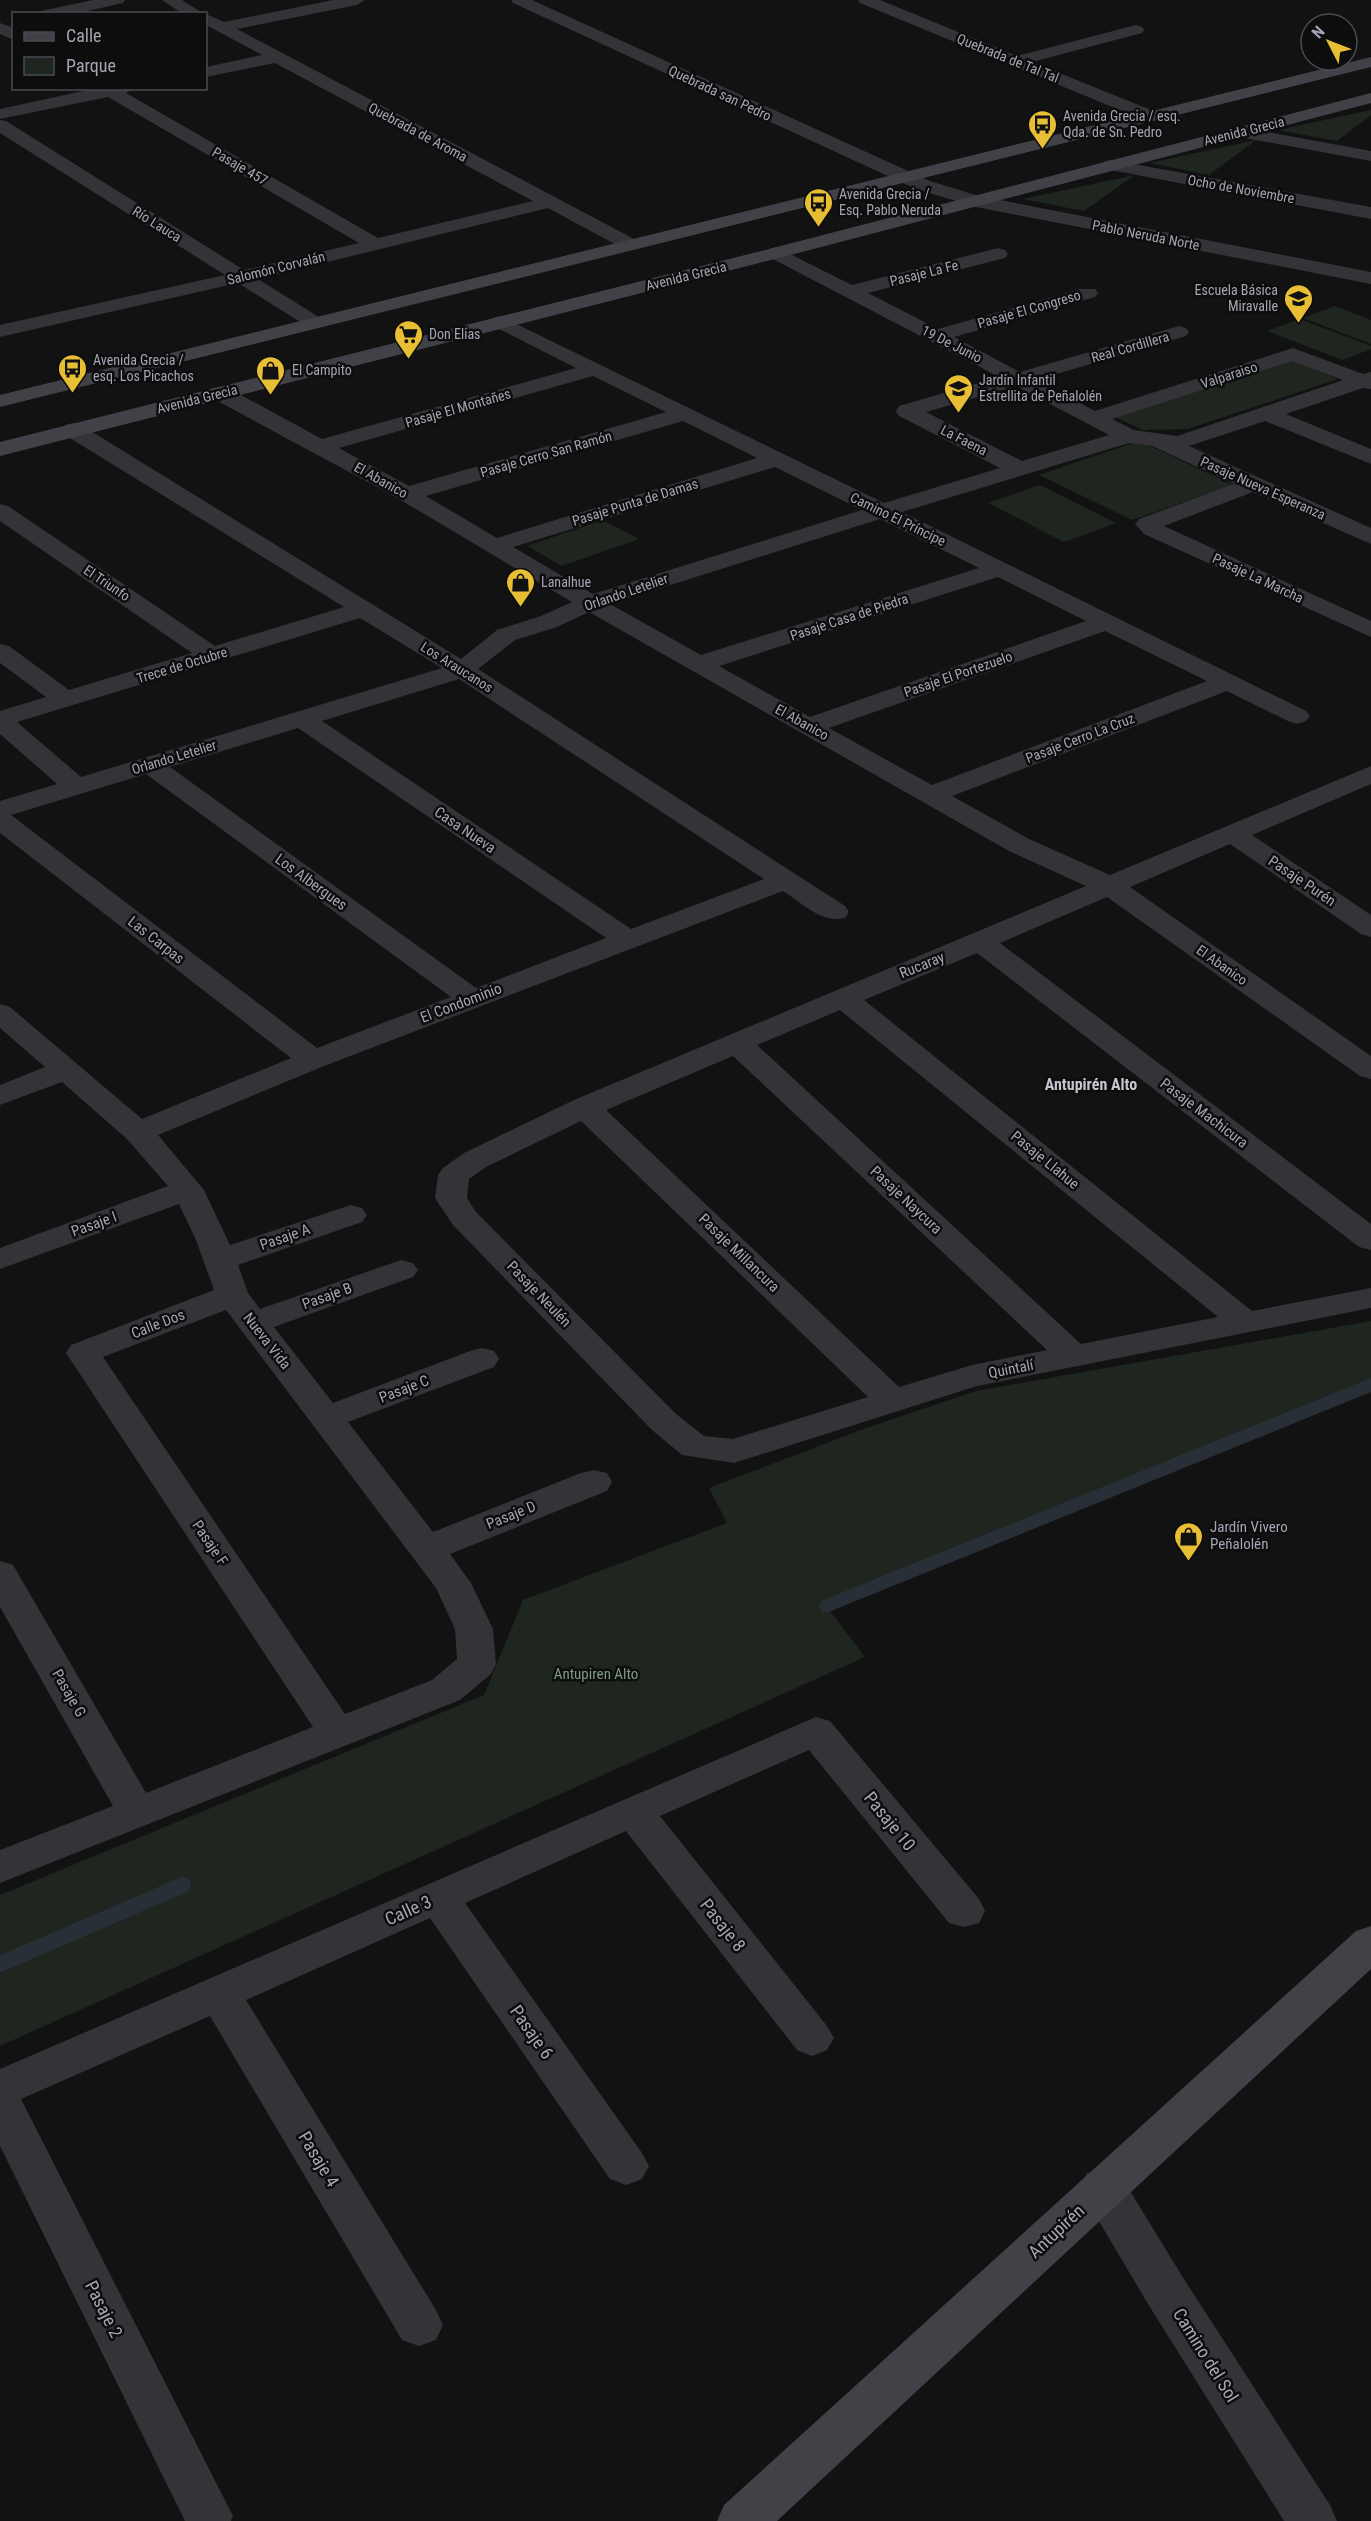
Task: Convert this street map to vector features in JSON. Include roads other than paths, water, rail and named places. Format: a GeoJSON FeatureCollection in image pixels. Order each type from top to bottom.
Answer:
{"type":"FeatureCollection","features":[{"type":"Feature","properties":{"kind":"main road"},"geometry":{"type":"LineString","coordinates":[[0,401],[631,245],[914,181],[1150,116],[1371,62]]}},
{"type":"Feature","properties":{"kind":"main road","name":"Avenida Grecia"},"geometry":{"type":"LineString","coordinates":[[0,449],[776,253],[1370,99]]}},
{"type":"Feature","properties":{"kind":"main road","name":"Antupirén"},"geometry":{"type":"LineString","coordinates":[[742,2521],[1371,1943]]}},
{"type":"Feature","properties":{"kind":"street"},"geometry":{"type":"LineString","coordinates":[[57,12],[117,0]]}},
{"type":"Feature","properties":{"kind":"street"},"geometry":{"type":"LineString","coordinates":[[171,0],[192,12]]}},
{"type":"Feature","properties":{"kind":"street"},"geometry":{"type":"LineString","coordinates":[[222,27],[357,0]]}},
{"type":"Feature","properties":{"kind":"street","name":"Quebrada san Pedro"},"geometry":{"type":"LineString","coordinates":[[519,0],[914,181]]}},
{"type":"Feature","properties":{"kind":"street","name":"Quebrada de Tal Tal"},"geometry":{"type":"LineString","coordinates":[[866,0],[1150,116]]}},
{"type":"Feature","properties":{"kind":"street","name":"Quebrada de Aroma"},"geometry":{"type":"LineString","coordinates":[[207,20],[631,245]]}},
{"type":"Feature","properties":{"kind":"street"},"geometry":{"type":"LineString","coordinates":[[1016,61],[1136,30]]}},
{"type":"Feature","properties":{"kind":"street"},"geometry":{"type":"LineString","coordinates":[[207,72],[278,57]]}},
{"type":"Feature","properties":{"kind":"street"},"geometry":{"type":"LineString","coordinates":[[0,114],[114,90]]}},
{"type":"Feature","properties":{"kind":"street","name":"Pasaje 457"},"geometry":{"type":"LineString","coordinates":[[114,90],[375,244]]}},
{"type":"Feature","properties":{"kind":"street","name":"Río Lauca"},"geometry":{"type":"LineString","coordinates":[[0,125],[315,323]]}},
{"type":"Feature","properties":{"kind":"street"},"geometry":{"type":"LineString","coordinates":[[1240,132],[1371,156]]}},
{"type":"Feature","properties":{"kind":"street","name":"Ocho de Noviembre"},"geometry":{"type":"LineString","coordinates":[[1111,165],[1371,213]]}},
{"type":"Feature","properties":{"kind":"street","name":"Pablo Neruda Norte"},"geometry":{"type":"LineString","coordinates":[[914,181],[976,201],[1371,278]]}},
{"type":"Feature","properties":{"kind":"street","name":"Salomón Corvalán"},"geometry":{"type":"LineString","coordinates":[[3,340],[240,277],[551,202]]}},
{"type":"Feature","properties":{"kind":"street","name":"19 De Junio"},"geometry":{"type":"LineString","coordinates":[[776,253],[1128,436]]}},
{"type":"Feature","properties":{"kind":"street","name":"Pasaje La Fe"},"geometry":{"type":"LineString","coordinates":[[851,291],[998,254]]}},
{"type":"Feature","properties":{"kind":"street","name":"Pasaje El Congreso"},"geometry":{"type":"LineString","coordinates":[[936,336],[1088,293]]}},
{"type":"Feature","properties":{"kind":"street","name":"Camino El Príncipe"},"geometry":{"type":"LineString","coordinates":[[500,322],[1297,716]]}},
{"type":"Feature","properties":{"kind":"street","name":"Real Cordillera"},"geometry":{"type":"LineString","coordinates":[[907,411],[1179,332]]}},
{"type":"Feature","properties":{"kind":"street","name":"Valparaiso"},"geometry":{"type":"LineString","coordinates":[[1094,418],[1293,354],[1368,381]]}},
{"type":"Feature","properties":{"kind":"street","name":"Pasaje El Montañes"},"geometry":{"type":"LineString","coordinates":[[320,447],[595,369]]}},
{"type":"Feature","properties":{"kind":"street","name":"Orlando Letelier"},"geometry":{"type":"LineString","coordinates":[[0,810],[462,670],[506,635],[529,626],[548,622],[590,603],[881,511],[1128,436],[1178,442],[1368,381]]}},
{"type":"Feature","properties":{"kind":"street","name":"El Abanico"},"geometry":{"type":"LineString","coordinates":[[220,393],[406,494],[590,603],[1019,845],[1110,886],[1371,1070]]}},
{"type":"Feature","properties":{"kind":"street","name":"La Faena"},"geometry":{"type":"LineString","coordinates":[[907,411],[1020,469]]}},
{"type":"Feature","properties":{"kind":"street"},"geometry":{"type":"LineString","coordinates":[[1265,413],[1371,458]]}},
{"type":"Feature","properties":{"kind":"street","name":"Pasaje Cerro San Ramón"},"geometry":{"type":"LineString","coordinates":[[406,494],[684,414]]}},
{"type":"Feature","properties":{"kind":"street","name":"Los Araucanos"},"geometry":{"type":"LineString","coordinates":[[73,430],[462,670],[835,912]]}},
{"type":"Feature","properties":{"kind":"street","name":"Pasaje Nueva Esperanza"},"geometry":{"type":"LineString","coordinates":[[1155,439],[1371,537]]}},
{"type":"Feature","properties":{"kind":"street","name":"Pasaje Punta de Damas"},"geometry":{"type":"LineString","coordinates":[[494,546],[777,459]]}},
{"type":"Feature","properties":{"kind":"street","name":"Pasaje La Marcha"},"geometry":{"type":"LineString","coordinates":[[1254,484],[1147,524],[1152,529],[1369,640]]}},
{"type":"Feature","properties":{"kind":"street","name":"El Triunfo"},"geometry":{"type":"LineString","coordinates":[[0,511],[213,656]]}},
{"type":"Feature","properties":{"kind":"street","name":"Pasaje Casa de Piedra"},"geometry":{"type":"LineString","coordinates":[[699,664],[999,569]]}},
{"type":"Feature","properties":{"kind":"street","name":"Trece de Octubre"},"geometry":{"type":"LineString","coordinates":[[0,721],[65,699],[364,609]]}},
{"type":"Feature","properties":{"kind":"street","name":"Pasaje El Portezuelo"},"geometry":{"type":"LineString","coordinates":[[808,726],[1107,622]]}},
{"type":"Feature","properties":{"kind":"street"},"geometry":{"type":"LineString","coordinates":[[0,651],[65,699]]}},
{"type":"Feature","properties":{"kind":"street","name":"Pasaje Cerro La Cruz"},"geometry":{"type":"LineString","coordinates":[[931,795],[1229,682]]}},
{"type":"Feature","properties":{"kind":"street","name":"Casa Nueva"},"geometry":{"type":"LineString","coordinates":[[301,718],[629,941]]}},
{"type":"Feature","properties":{"kind":"street"},"geometry":{"type":"LineString","coordinates":[[0,721],[76,786]]}},
{"type":"Feature","properties":{"kind":"street","name":"Los Albergues"},"geometry":{"type":"LineString","coordinates":[[150,765],[472,999]]}},
{"type":"Feature","properties":{"kind":"street","name":"Rucaray"},"geometry":{"type":"LineString","coordinates":[[475,1160],[585,1107],[1371,774]]}},
{"type":"Feature","properties":{"kind":"street"},"geometry":{"type":"LineString","coordinates":[[1342,786],[1371,804]]}},
{"type":"Feature","properties":{"kind":"street","name":"Las Carpas"},"geometry":{"type":"LineString","coordinates":[[0,820],[313,1060]]}},
{"type":"Feature","properties":{"kind":"street","name":"Pasaje Purén"},"geometry":{"type":"LineString","coordinates":[[1233,834],[1371,928]]}},
{"type":"Feature","properties":{"kind":"street","name":"El Condominio"},"geometry":{"type":"LineString","coordinates":[[138,1132],[313,1060],[786,880]]}},
{"type":"Feature","properties":{"kind":"street","name":"Pasaje Machicura"},"geometry":{"type":"LineString","coordinates":[[980,941],[1371,1240]]}},
{"type":"Feature","properties":{"kind":"street","name":"Pasaje Llahue"},"geometry":{"type":"LineString","coordinates":[[843,998],[1246,1323]]}},
{"type":"Feature","properties":{"kind":"street","name":"Nueva Vida"},"geometry":{"type":"LineString","coordinates":[[0,1013],[138,1132],[188,1190],[232,1295],[452,1583],[474,1629],[477,1664],[446,1690],[337,1732]]}},
{"type":"Feature","properties":{"kind":"street","name":"Pasaje Naycura"},"geometry":{"type":"LineString","coordinates":[[737,1043],[1075,1357]]}},
{"type":"Feature","properties":{"kind":"street"},"geometry":{"type":"LineString","coordinates":[[0,1096],[65,1070]]}},
{"type":"Feature","properties":{"kind":"street","name":"Pasaje Millancura"},"geometry":{"type":"LineString","coordinates":[[585,1107],[892,1400]]}},
{"type":"Feature","properties":{"kind":"street","name":"Pasaje Neulén"},"geometry":{"type":"LineString","coordinates":[[475,1160],[454,1175],[451,1198],[464,1218],[664,1422]]}},
{"type":"Feature","properties":{"kind":"street","name":"Pasaje I"},"geometry":{"type":"LineString","coordinates":[[0,1259],[188,1190]]}},
{"type":"Feature","properties":{"kind":"street","name":"Pasaje A"},"geometry":{"type":"LineString","coordinates":[[219,1260],[351,1215]]}},
{"type":"Feature","properties":{"kind":"street","name":"Pasaje B"},"geometry":{"type":"LineString","coordinates":[[254,1323],[401,1270]]}},
{"type":"Feature","properties":{"kind":"street","name":"Calle Dos"},"geometry":{"type":"LineString","coordinates":[[83,1353],[232,1295]]}},
{"type":"Feature","properties":{"kind":"street","name":"Quintalí"},"geometry":{"type":"LineString","coordinates":[[664,1422],[695,1447],[734,1451],[972,1376],[1371,1298]]}},
{"type":"Feature","properties":{"kind":"street","name":"Pasaje F"},"geometry":{"type":"LineString","coordinates":[[83,1353],[337,1732]]}},
{"type":"Feature","properties":{"kind":"street","name":"Pasaje C"},"geometry":{"type":"LineString","coordinates":[[326,1418],[483,1359]]}},
{"type":"Feature","properties":{"kind":"street","name":"Pasaje D"},"geometry":{"type":"LineString","coordinates":[[427,1549],[594,1482]]}},
{"type":"Feature","properties":{"kind":"street","name":"Pasaje G"},"geometry":{"type":"LineString","coordinates":[[0,1574],[137,1813]]}},
{"type":"Feature","properties":{"kind":"street","name":"Calle 3"},"geometry":{"type":"LineString","coordinates":[[0,2089],[816,1731]]}},
{"type":"Feature","properties":{"kind":"street","name":"Pasaje 10"},"geometry":{"type":"LineString","coordinates":[[816,1731],[964,1911]]}},
{"type":"Feature","properties":{"kind":"street"},"geometry":{"type":"LineString","coordinates":[[0,1867],[337,1732]]}},
{"type":"Feature","properties":{"kind":"street","name":"Pasaje 8"},"geometry":{"type":"LineString","coordinates":[[633,1811],[812,2038]]}},
{"type":"Feature","properties":{"kind":"street","name":"Pasaje 6"},"geometry":{"type":"LineString","coordinates":[[438,1897],[626,2166]]}},
{"type":"Feature","properties":{"kind":"street","name":"Pasaje 4"},"geometry":{"type":"LineString","coordinates":[[219,1993],[419,2325]]}},
{"type":"Feature","properties":{"kind":"street","name":"Pasaje 2"},"geometry":{"type":"LineString","coordinates":[[0,2102],[208,2516]]}},
{"type":"Feature","properties":{"kind":"street","name":"Camino del Sol"},"geometry":{"type":"LineString","coordinates":[[1103,2187],[1165,2290],[1312,2521]]}},
{"type":"Feature","properties":{"kind":"waterway"},"geometry":{"type":"LineString","coordinates":[[826,1606],[1371,1385]]}},
{"type":"Feature","properties":{"kind":"waterway"},"geometry":{"type":"LineString","coordinates":[[0,1964],[183,1885]]}},
{"type":"Feature","properties":{"kind":"place","name":"Avenida Grecia / esq. Qda. de Sn. Pedro"},"geometry":{"type":"Point","coordinates":[1042,150]}},
{"type":"Feature","properties":{"kind":"place","name":"Avenida Grecia / Esq. Pablo Neruda"},"geometry":{"type":"Point","coordinates":[818,228]}},
{"type":"Feature","properties":{"kind":"place","name":"Escuela Básica Miravalle"},"geometry":{"type":"Point","coordinates":[1299,324]}},
{"type":"Feature","properties":{"kind":"place","name":"Don Elias"},"geometry":{"type":"Point","coordinates":[408,360]}},
{"type":"Feature","properties":{"kind":"place","name":"Avenida Grecia / esq. Los Picachos"},"geometry":{"type":"Point","coordinates":[72,394]}},
{"type":"Feature","properties":{"kind":"place","name":"El Campito"},"geometry":{"type":"Point","coordinates":[271,396]}},
{"type":"Feature","properties":{"kind":"place","name":"Jardín Infantil Estrellita de Peñalolén"},"geometry":{"type":"Point","coordinates":[958,414]}},
{"type":"Feature","properties":{"kind":"place","name":"Lanalhue"},"geometry":{"type":"Point","coordinates":[520,608]}},
{"type":"Feature","properties":{"kind":"place","name":"Jardín Vivero Peñalolén"},"geometry":{"type":"Point","coordinates":[1189,1562]}},
{"type":"Feature","properties":{"kind":"district","name":"Antupirén Alto"},"geometry":{"type":"Point","coordinates":[1091,1084]}},
{"type":"Feature","properties":{"kind":"park label","name":"Antupiren Alto"},"geometry":{"type":"Point","coordinates":[596,1674]}}]}
